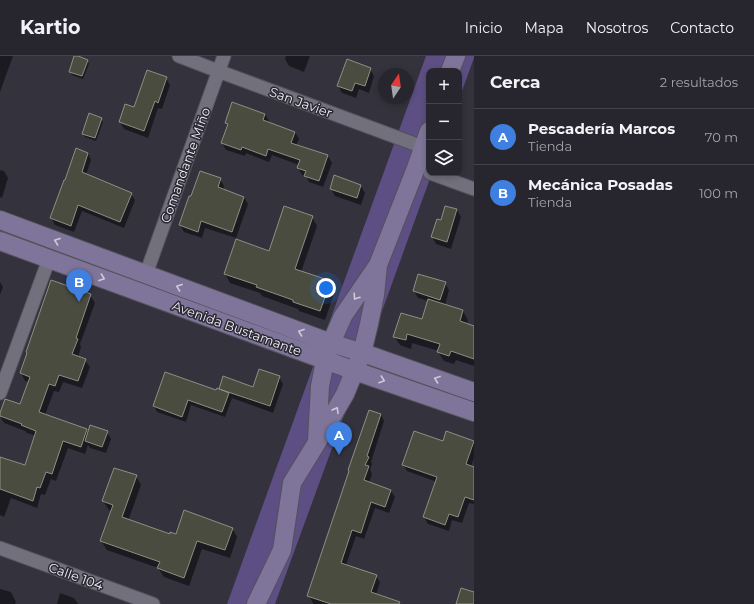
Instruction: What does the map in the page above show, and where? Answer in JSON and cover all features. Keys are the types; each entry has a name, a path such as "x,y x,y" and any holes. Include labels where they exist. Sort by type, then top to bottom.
{"main road":[{"path":"451,68 456,56"},
{"path":"316,444 320,386 325,360 331,343 343,316 378,265 425,171 426,139"},
{"name":"Avenida Bustamante","path":"0,220 331,343 474,392"},
{"name":"Avenida Bustamante","path":"0,241 354,371 474,412"},
{"path":"256,604 282,550 292,484 345,394 362,353 370,324 378,265"}],"street":[{"name":"San Javier","path":"179,56 218,71 426,139"},
{"name":"Comandante Miño","path":"146,274 224,56"},
{"path":"425,171 474,189"},
{"path":"0,393 49,259"},
{"name":"Calle 104","path":"0,548 153,604"}],"shaded area":[{"path":"426,56 474,56 462,91 462,68 426,68 426,176 431,176 364,361 474,401 474,410 361,369 275,604 227,604 318,353 0,236 0,227 321,345 409,104 414,104 414,89"}],"building":[{"path":"74,56 88,60 82,76 69,72"},
{"path":"347,59 371,68 365,86 355,83 352,91 337,86"},
{"path":"147,70 167,77 158,103 155,101 144,131 119,122 125,104 134,107"},
{"path":"232,102 265,114 263,120 295,132 291,143 328,155 319,181 304,176 306,171 297,168 300,160 268,149 266,156 242,147 241,150 221,143 228,124 225,123"},
{"path":"89,113 102,118 95,138 82,134"},
{"path":"76,148 88,153 82,172 132,193 120,222 78,205 71,226 50,218"},
{"path":"200,171 221,178 218,187 244,197 232,232 201,221 198,232 179,225"},
{"path":"334,175 361,185 357,198 330,189"},
{"path":"284,206 313,216 295,269 331,281 320,311 256,287 257,285 224,274 236,239 269,251"},
{"path":"445,206 457,209 447,242 431,237 437,219 441,220"},
{"path":"418,274 446,282 440,300 413,291"},
{"path":"51,280 91,294 72,354 86,359 78,381 59,375 55,386 49,384 39,412 87,429 81,447 63,441 52,474 46,472 40,488 37,487 33,501 0,489 0,457 25,465 36,431 0,416 0,413 5,399 20,404 30,377 20,373"},
{"path":"428,299 463,310 460,321 474,326 474,359 451,351 449,356 437,352 440,344 407,334 406,340 393,337 401,313 422,319"},
{"path":"259,369 280,376 270,406 219,389 223,376 253,387"},
{"path":"165,372 216,390 217,388 229,393 222,412 188,400 182,417 153,406"},
{"path":"369,410 381,414 367,456 369,457 365,465 369,466 364,480 391,490 385,507 371,502 361,533 352,530 341,563 377,575 371,592 400,602 399,604 331,604 307,596"},
{"path":"90,425 108,431 102,447 85,441"},
{"path":"414,431 443,441 446,431 474,441 466,464 474,467 474,500 465,497 458,517 449,514 445,525 423,517 437,477 402,465"},
{"path":"114,468 137,475 122,517 170,534 170,532 176,534 184,510 233,528 225,550 197,541 184,578 157,568 160,562 100,541 113,505 102,501"},
{"path":"461,588 474,592 474,604 456,604"}],"place":[{"name":"Mecánica Posadas","path":"79,302"},
{"name":"Pescadería Marcos","path":"339,455"}]}
